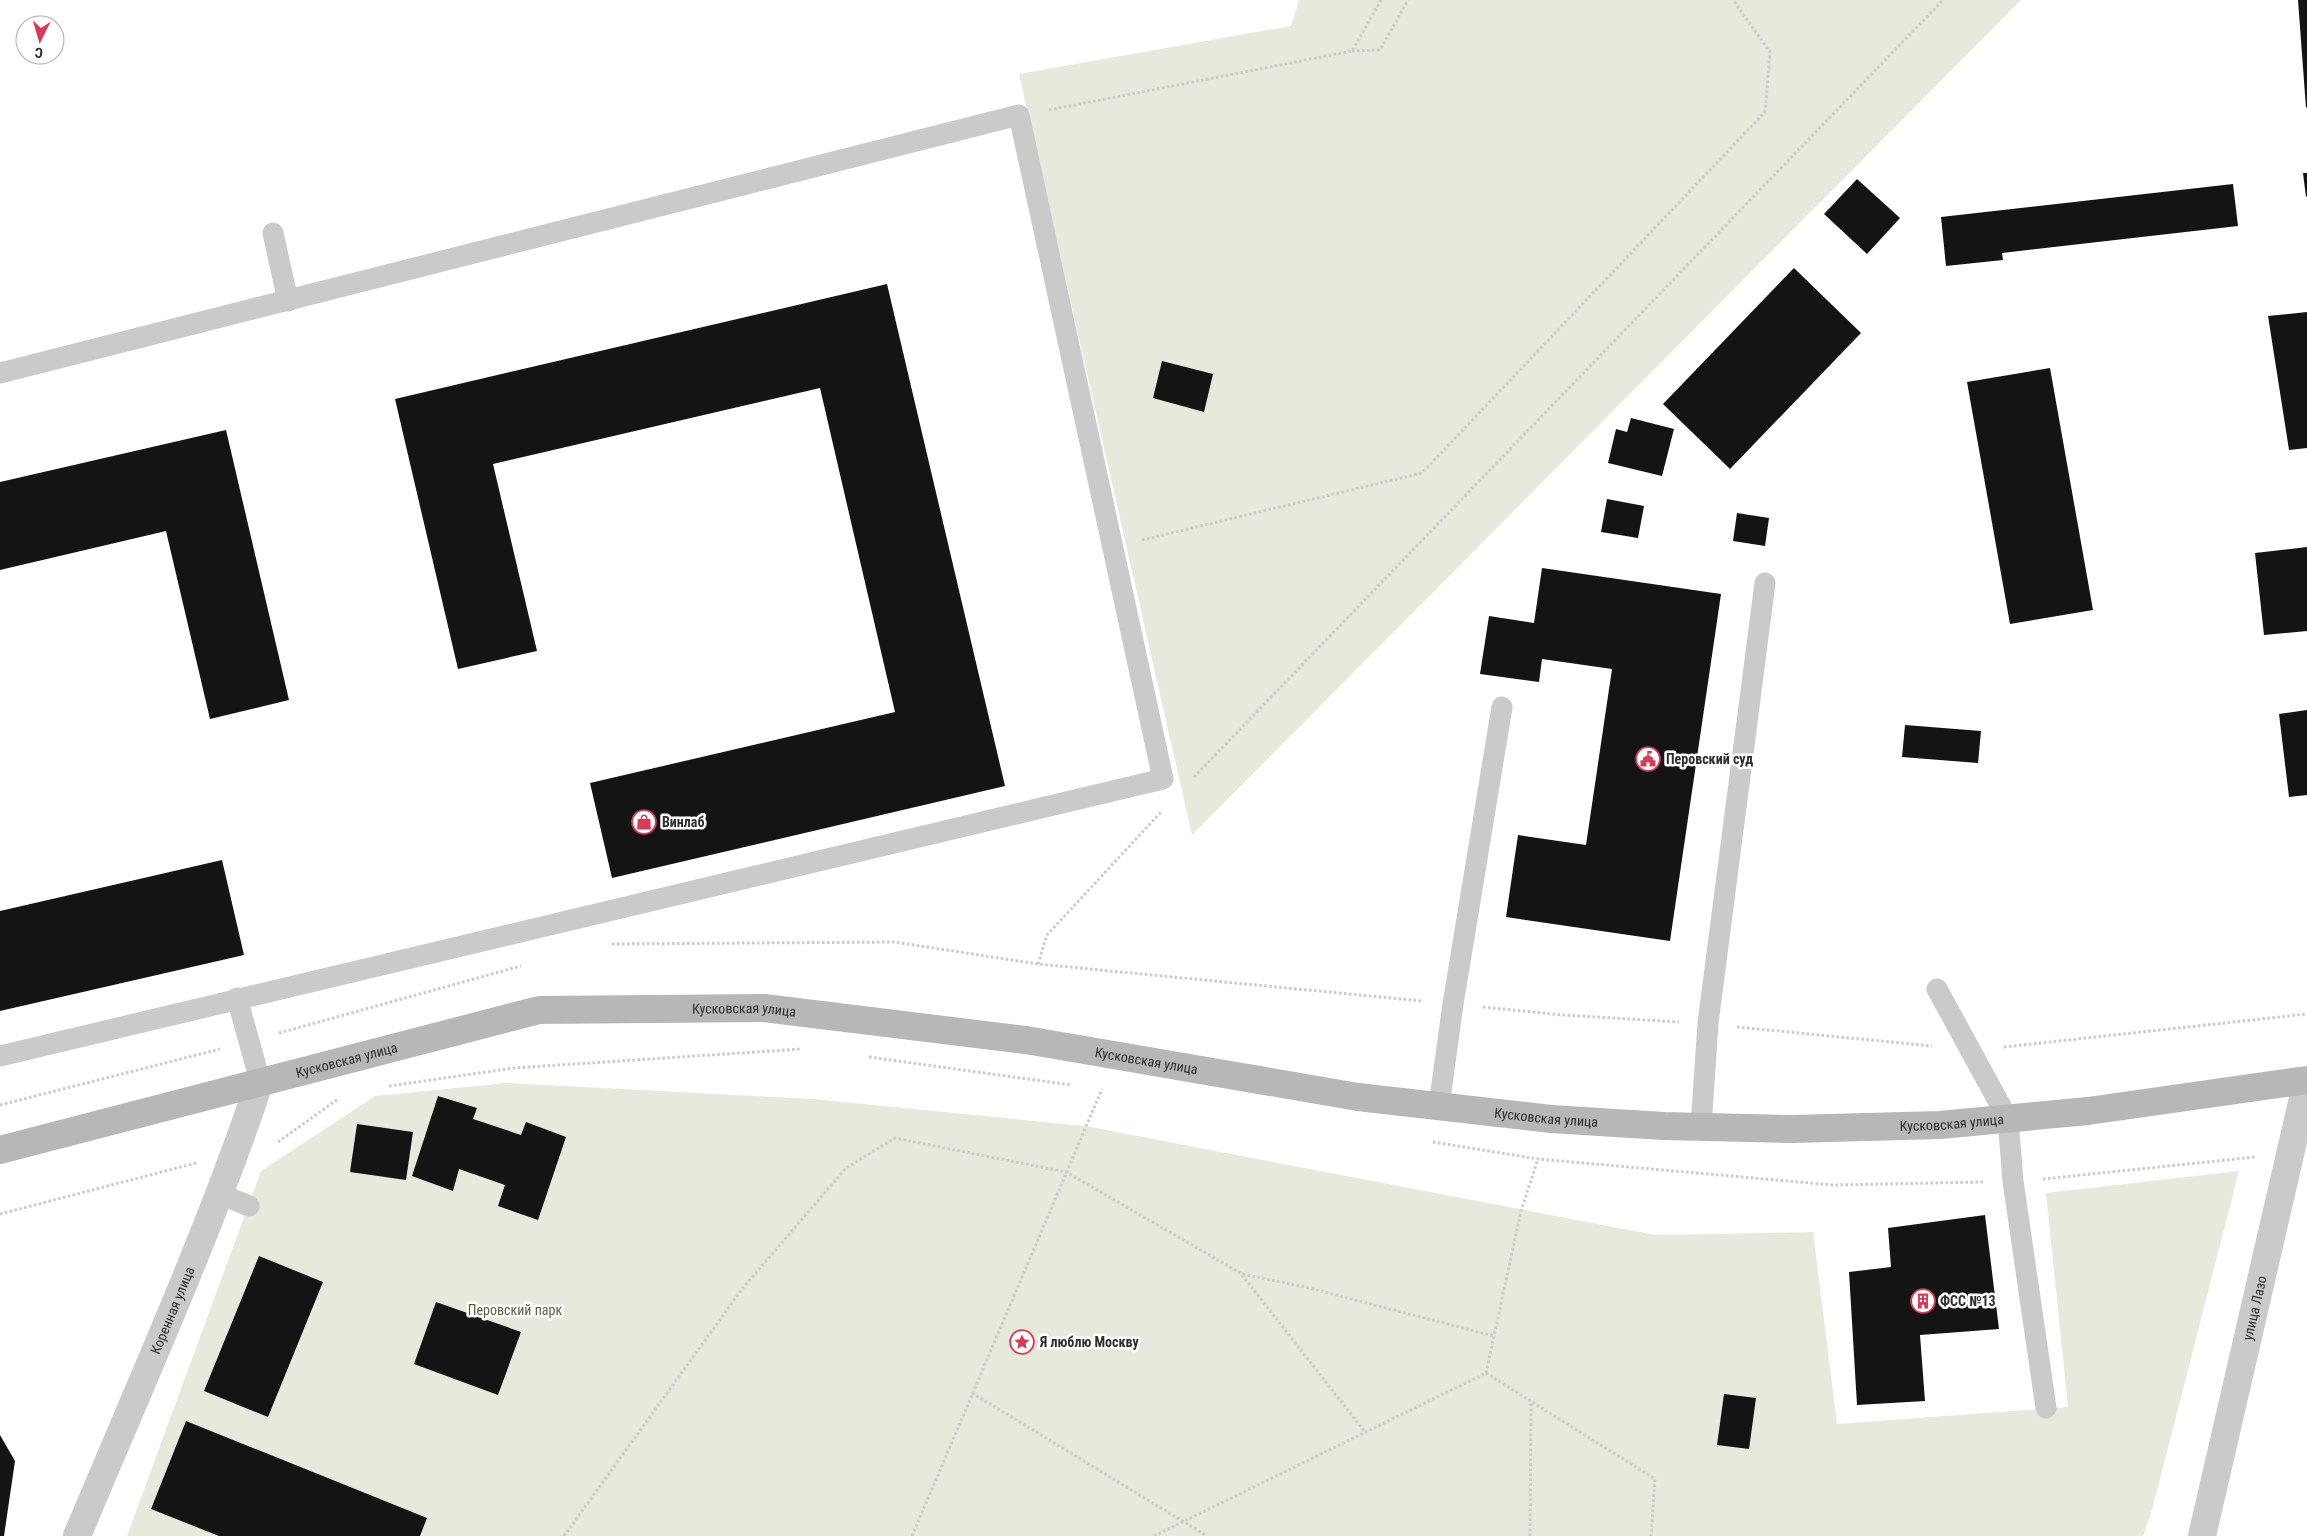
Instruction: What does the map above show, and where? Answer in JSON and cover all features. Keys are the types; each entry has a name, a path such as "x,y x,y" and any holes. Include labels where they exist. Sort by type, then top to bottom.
{"street":[{"name":"Кусковская улица","path":"0,1150 539,1010 764,1008 1026,1040 1358,1096 1550,1119 1702,1126 1792,1129 1940,1125 2088,1111 2307,1080"},
{"name":"улица Лазо","path":"2202,1536 2307,1080"},
{"name":"Коренная улица","path":"77,1536 220,1194 260,1081"}],"lane":[{"path":"0,373 1019,116 1163,778 0,1056"},
{"path":"273,234 288,300"},
{"path":"1702,1126 1708,1024 1765,583"},
{"path":"1439,1106 1453,1004 1502,707"},
{"path":"1937,988 2008,1119 2013,1181 2046,1408"},
{"path":"237,998 260,1081"},
{"path":"220,1194 249,1206"}],"path":[{"path":"1352,51 1381,0"},
{"path":"1019,116 1352,51 1380,50 1408,0"},
{"path":"1113,547 1422,473 1765,112 1770,52 1733,0"},
{"path":"1188,783 1943,0"},
{"path":"1168,804 1047,935 1038,964 1563,1015 1708,1024 1914,1045 1997,1048 2307,1014"},
{"path":"386,1086 514,1068 803,1049"},
{"path":"861,1056 1073,1085"},
{"path":"1092,1087 1108,1090"},
{"path":"912,1536 1102,1089"},
{"path":"278,1142 339,1098"},
{"path":"564,1536 742,1289 846,1168 895,1138 1066,1172 1242,1274 1305,1287 1494,1336"},
{"path":"1429,1142 1538,1159 1833,1185 2013,1181 2291,1153"},
{"path":"1486,1373 1521,1211 1538,1159"},
{"path":"0,1214 196,1162"},
{"path":"1242,1274 1365,1432"},
{"path":"1154,1536 1486,1373"},
{"path":"1486,1373 1655,1479 1651,1536"},
{"path":"972,1393 1207,1536"},
{"path":"1530,1536 1531,1400"}],"green space":[{"path":"1299,0 2021,0 1192,835 1019,74 1291,26"},
{"name":"Перовский парк","path":"507,1083 812,1099 1085,1126 1655,1235 1813,1232 1837,1424 2068,1407 2046,1193 2239,1171 2152,1510 2143,1536 127,1536 261,1171 375,1096"}],"building":[{"path":"2298,0 2307,0 2306,108"},
{"path":"2303,173 2307,173 2306,197"},
{"path":"1857,179 1900,218 1867,254 1824,214"},
{"path":"2233,184 2238,226 2002,253 2003,260 1946,266 1941,217"},
{"path":"1794,268 1861,333 1730,469 1663,404"},
{"path":"887,284 1005,786 612,878 590,783 895,712 820,388 493,464 537,651 458,669 395,399"},
{"path":"2307,312 2307,448 2289,450 2268,316"},
{"path":"1162,361 1213,374 1204,412 1153,398"},
{"path":"2050,368 2093,610 2010,624 1967,382"},
{"path":"1631,418 1674,429 1662,476 1608,463 1616,429 1627,432"},
{"path":"226,430 289,700 210,719 166,531 0,570 0,482"},
{"path":"1607,499 1644,506 1638,538 1601,532"},
{"path":"1737,513 1769,518 1765,546 1733,541"},
{"path":"2307,547 2307,631 2264,635 2255,553"},
{"name":"Перовский суд","path":"1542,568 1721,594 1670,941 1506,917 1518,835 1586,845 1612,669 1542,659 1539,682 1480,674 1489,616 1534,623"},
{"path":"2307,710 2307,795 2289,797 2279,714"},
{"path":"1905,725 1981,731 1978,763 1902,757"},
{"path":"222,860 244,955 0,1011 0,911"},
{"path":"438,1096 477,1108 473,1119 521,1135 526,1122 566,1137 538,1220 498,1206 505,1185 459,1169 453,1191 412,1176"},
{"path":"357,1124 413,1132 406,1180 350,1172"},
{"name":"ФСС №13","path":"1985,1215 1999,1329 1920,1335 1925,1401 1857,1405 1849,1272 1891,1267 1888,1228"},
{"path":"259,1256 323,1282 268,1417 204,1391"},
{"path":"436,1302 521,1332 498,1395 414,1364"},
{"path":"1724,1394 1756,1398 1749,1449 1717,1445"},
{"path":"186,1421 427,1518 420,1536 219,1536 151,1509"},
{"path":"0,1435 15,1461 4,1536 0,1536"}],"place":[{"name":"Перовский суд","path":"1648,759"},
{"name":"Винлаб","path":"644,822"},
{"name":"ФСС №13","path":"1923,1301"},
{"name":"Я люблю Москву","path":"1022,1342"}]}
